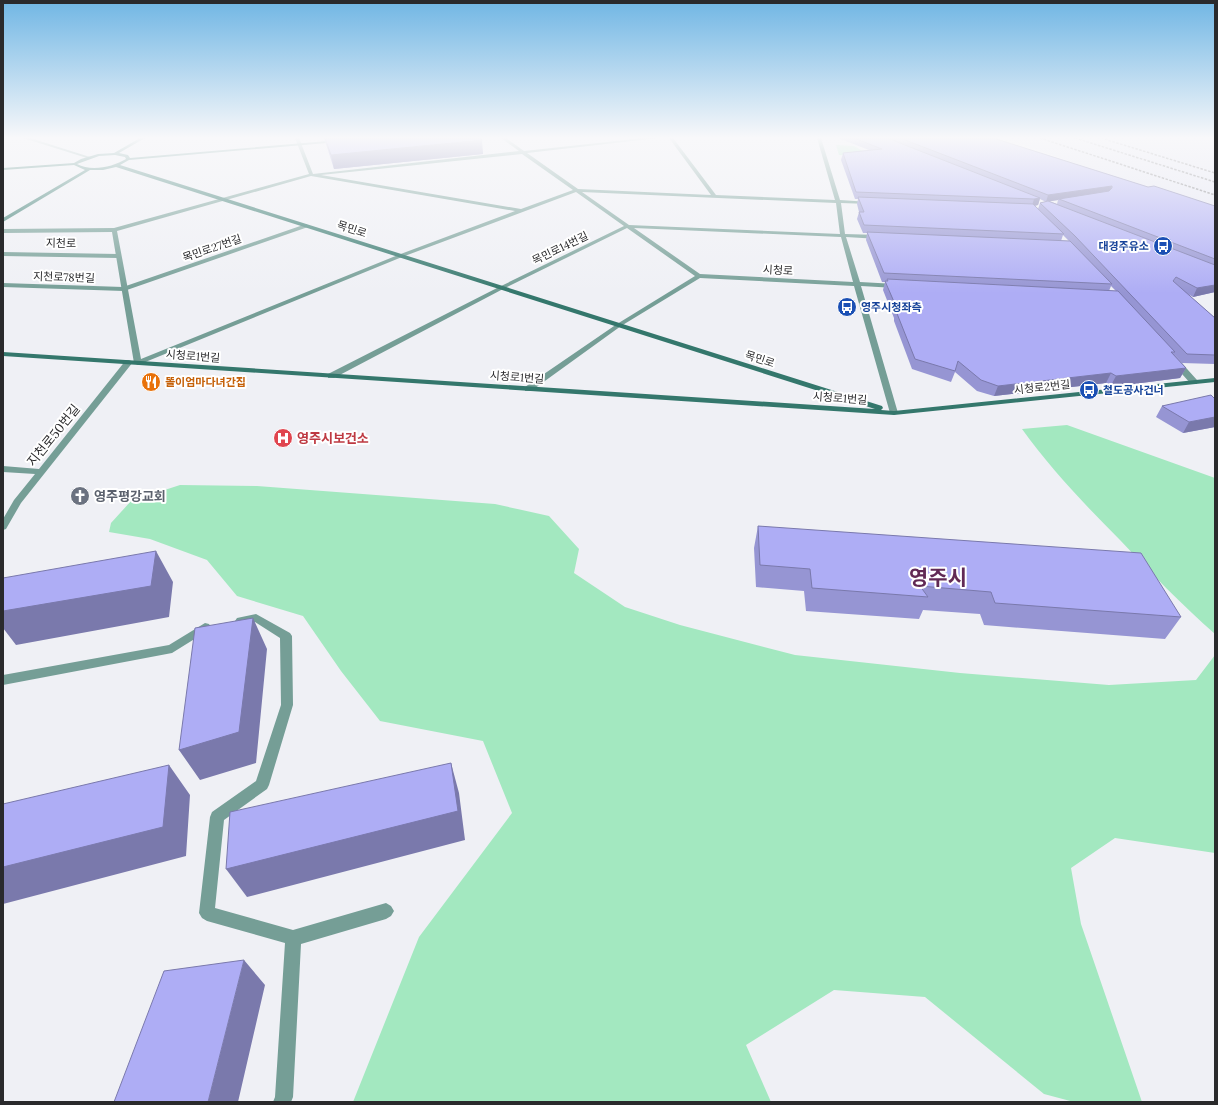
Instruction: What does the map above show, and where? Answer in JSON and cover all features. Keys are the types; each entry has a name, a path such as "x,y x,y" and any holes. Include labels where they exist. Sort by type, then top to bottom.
{"main road":[{"path":"3,220 55,190"},
{"name":"목민로","path":"190,190 894,413"},
{"name":"시청로1번길","path":"3,354 894,413"},
{"name":"시청로2번길","path":"894,413 1215,380"}],"street":[{"path":"3,231 114,230 256,190"},
{"path":"396,190 522,211"},
{"path":"528,389 619,326 699,276 577,190"},
{"path":"114,230 124,289 133,363 400,256 577,190 877,203"},
{"path":"709,190 714,196"},
{"path":"834,190 838,202 843,235 894,413"},
{"name":"목민로27번길","path":"124,289 306,226"},
{"path":"627,226 882,237"},
{"name":"목민로14번길","path":"501,288 627,226"},
{"name":"지천로","path":"3,254 118,256"},
{"name":"시청로","path":"699,276 904,287"},
{"name":"지천로78번길","path":"3,285 124,289"},
{"path":"331,376 501,288"},
{"path":"1174,359 1194,382"},
{"name":"지천로50번길","path":"3,527 17,502 40,472 133,363"},
{"path":"3,469 40,472"},
{"path":"4,681 172,649 204,627 256,618 286,636 287,705 262,785 217,817 207,913 293,938 386,911"},
{"path":"282,1102 284,1097 293,938"}],"shaded area":[{"path":"1147,190 1215,190 1215,212"}],"green space":[{"path":"1067,425 1215,478 1215,634 1166,588 1081,500 1022,429"},
{"path":"180,485 257,486 495,504 549,516 579,549 574,573 625,607 680,625 795,655 960,673 1109,685 1196,680 1215,655 1215,853 1115,838 1071,868 1081,924 1142,1102 1074,1102 1044,1094 925,997 834,990 746,1045 771,1102 353,1102 419,937 512,813 483,741 380,721 341,671 303,616 237,596 207,560 150,539 109,532 111,523 131,501"}],"building":[{"path":"855,190 1018,190 1040,198 1034,199 856,192"},
{"path":"1034,190 1087,190 1048,195"},
{"path":"1110,190 1165,190 1215,206 1215,259 1059,199"},
{"path":"858,197 1033,204 1064,234 864,225 859,212 864,212"},
{"path":"1048,201 1215,265 1215,285 1197,288 1176,277 1173,281 1215,318 1215,355 1187,354 1075,236 1040,203"},
{"path":"867,232 1070,241 1112,284 884,273"},
{"path":"887,279 1118,291 1175,352 1171,352 1186,368 1116,376 1111,373 998,386 981,380 958,361 955,371 915,359 896,311 898,311 885,281 888,281"},
{"path":"1211,395 1215,399 1215,417 1189,422 1162,406"},
{"path":"758,526 1141,553 1181,617 995,603 991,592 920,586 928,597 812,588 810,569 760,565"},
{"path":"156,551 151,586 3,611 3,578"},
{"path":"253,618 239,732 179,750 195,628"},
{"path":"451,763 458,811 226,869 230,812"},
{"path":"169,765 163,827 3,867 3,804"},
{"path":"244,960 208,1102 114,1102 164,971"}],"railway":[{"path":"1198,190 1215,195"}],"place":[{"name":"대경주유소","path":"1163,246"},
{"name":"영주시청좌측","path":"847,307"},
{"name":"똘이엄마다녀간집","path":"151,382"},
{"name":"철도공사건너","path":"1089,390"},
{"name":"영주시보건소","path":"283,438"},
{"name":"영주평강교회","path":"80,496"}],"district":[{"name":"영주시","path":"938,578"}]}
